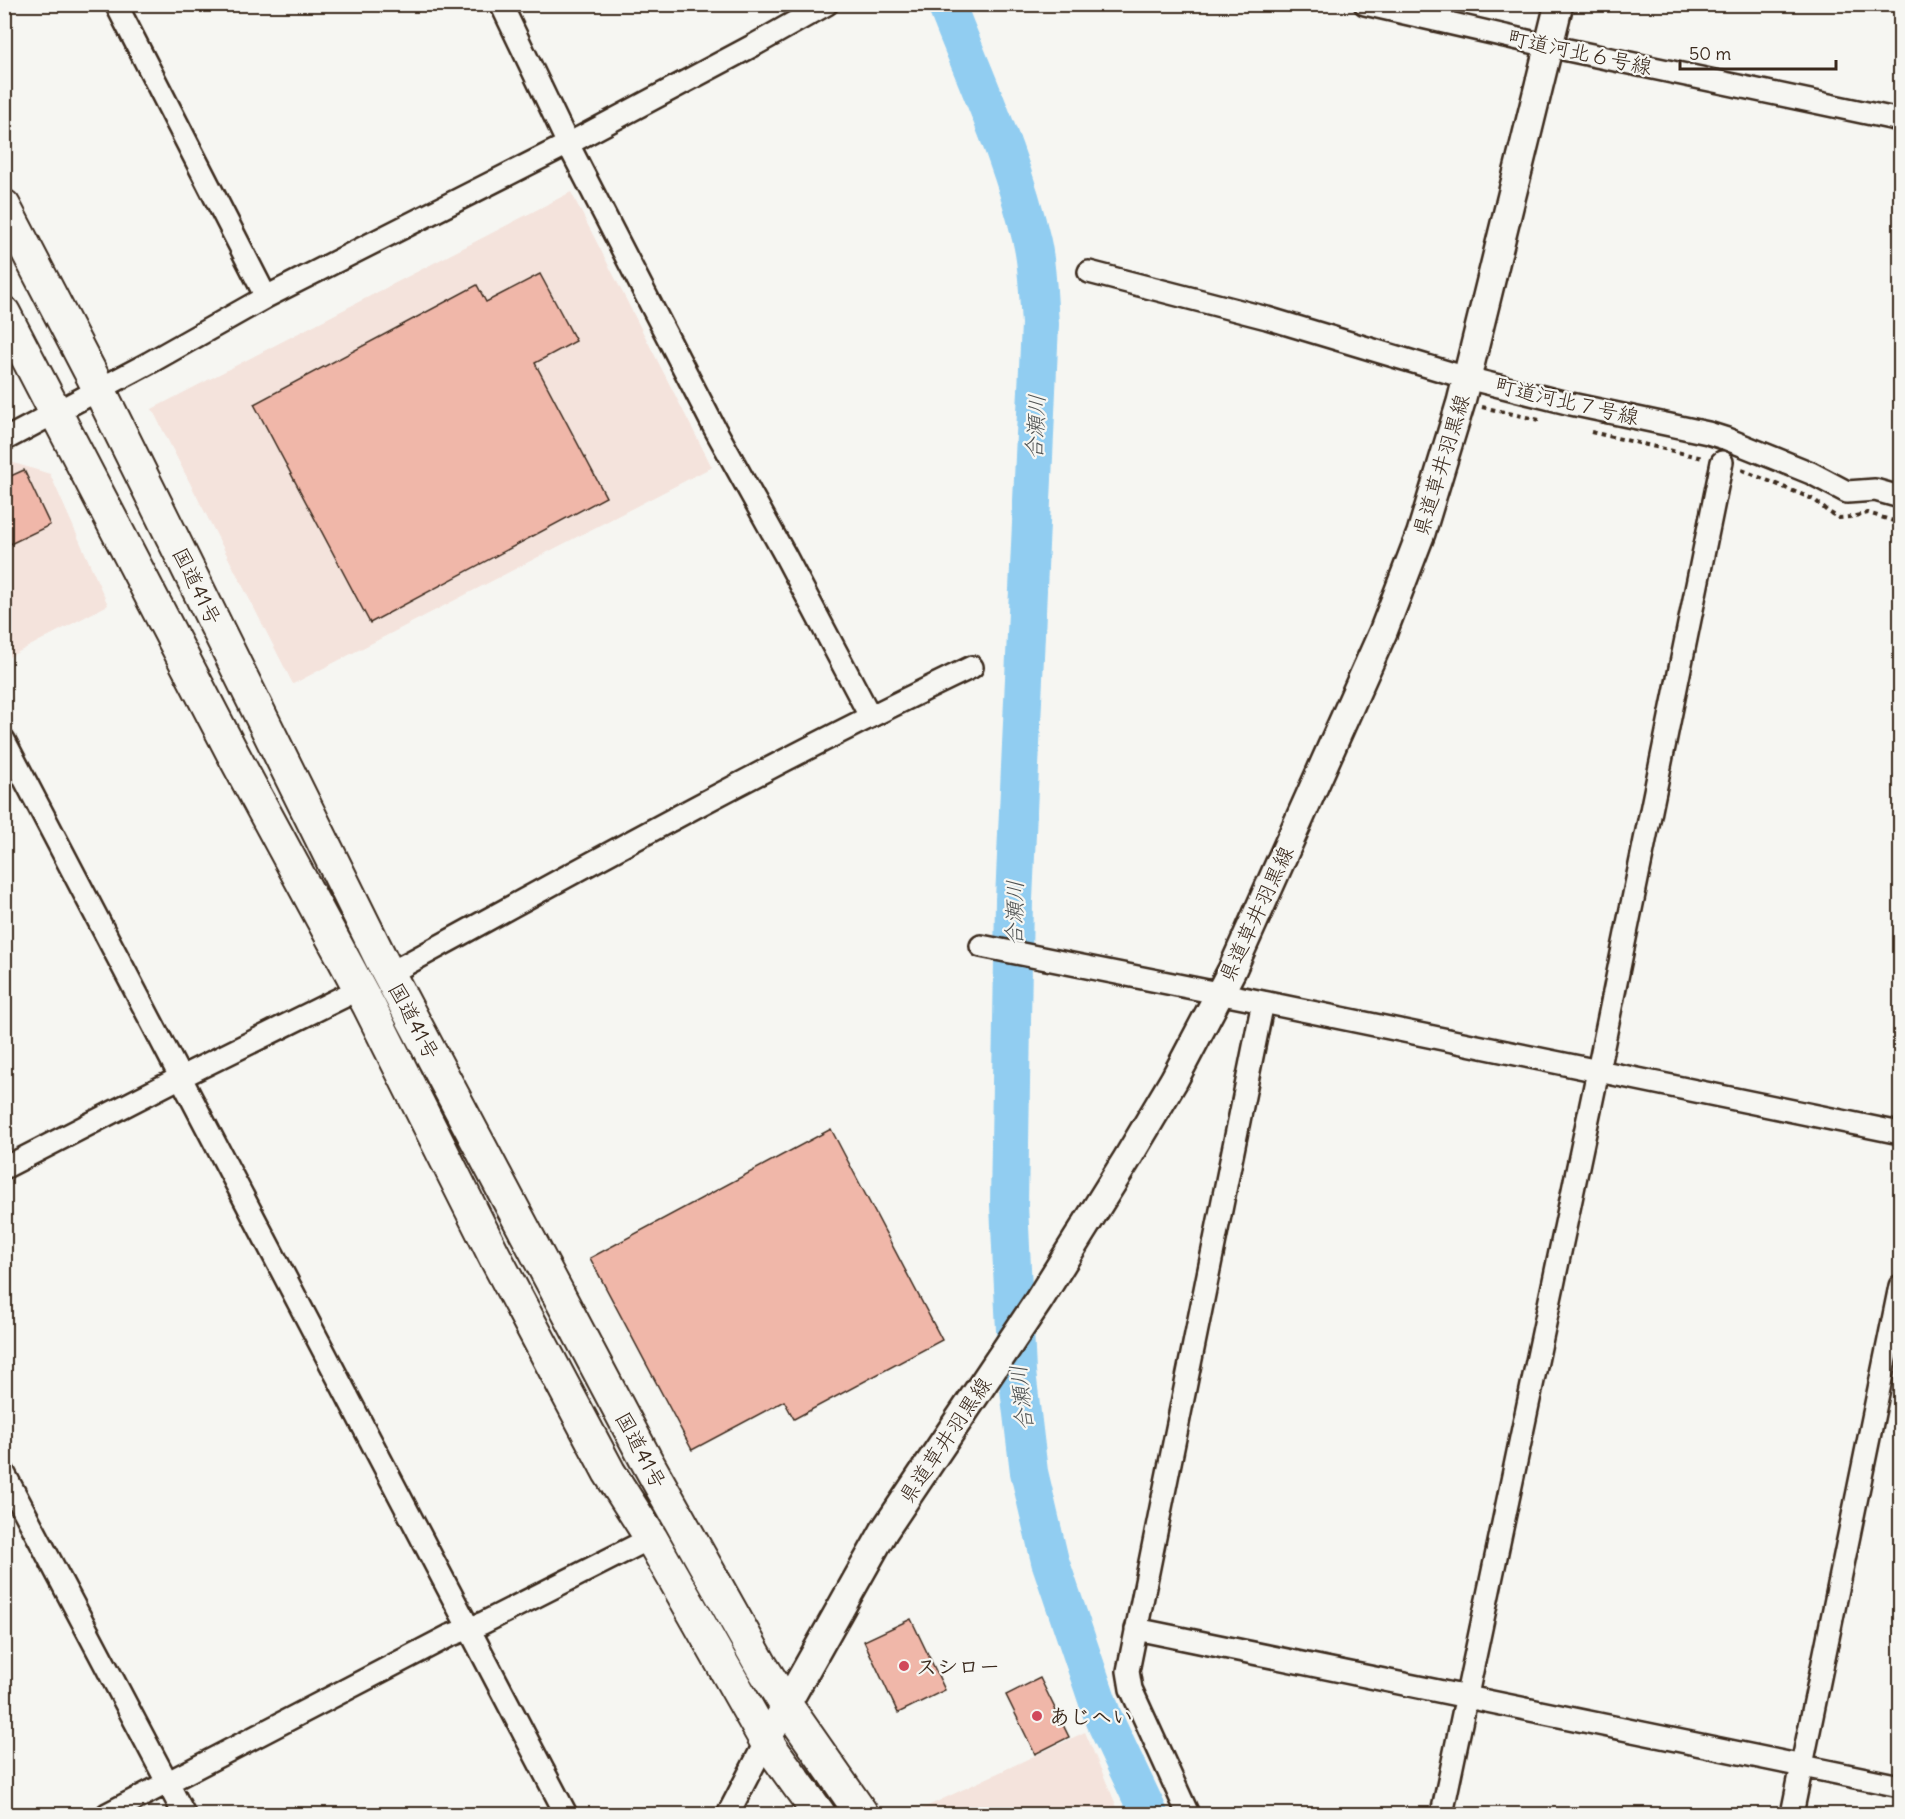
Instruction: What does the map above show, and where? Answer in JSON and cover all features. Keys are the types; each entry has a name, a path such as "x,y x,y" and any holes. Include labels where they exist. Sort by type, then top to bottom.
{"highway":[{"name":"国道41号","path":"4,206 99,389 383,963 645,1458 786,1705 862,1815"},
{"name":"国道41号","path":"4,313 232,752 369,1006 494,1255 609,1472 651,1538 766,1741 819,1815"}],"main road":[{"name":"県道草井羽黒線","path":"766,1741 884,1531 1039,1300 1174,1080 1232,970 1383,632 1421,533 1467,378 1559,4"}],"street":[{"path":"116,4 266,297"},
{"path":"501,4 568,144 715,429 870,716"},
{"path":"4,440 56,414 266,297 568,144 827,4"},
{"name":"町道河北６号線","path":"1365,4 1549,46 1900,120"},
{"name":"町道河北７号線","path":"1089,272 1267,318 1467,378 1571,404 1708,433 1811,473 1847,492 1875,490 1900,498"},
{"path":"1442,1815 1598,1071 1722,462"},
{"path":"403,966 562,878 870,716 972,667"},
{"path":"4,740 566,1815"},
{"path":"981,946 1900,1133"},
{"path":"4,1168 343,997"},
{"path":"1188,1815 1131,1689 1128,1671 1263,1002"},
{"path":"1792,1815 1900,1286"},
{"path":"4,1473 184,1815"},
{"path":"107,1815 449,1636 651,1538"},
{"path":"1136,1629 1900,1786"},
{"path":"728,1815 766,1741"}],"shaded area":[{"path":"571,192 712,467 293,684 152,409"},
{"path":"4,460 50,474 108,605 5,659"},
{"path":"1085,1732 1120,1814 911,1814 1034,1756"}],"building":[{"path":"540,274 576,341 535,363 606,497 370,623 254,404 477,285 486,302"},
{"path":"24,470 50,525 4,547 4,479"},
{"path":"831,1129 942,1340 794,1419 784,1401 692,1450 590,1258"},
{"name":"スシロー","path":"911,1619 945,1690 898,1713 864,1641"},
{"name":"あじへい","path":"1040,1678 1069,1737 1035,1754 1006,1695"}],"waterway":[{"name":"合瀬川","path":"946,4 1015,181 1032,242 1038,283 1040,324 1014,900 1009,1205 1017,1372 1029,1472 1050,1561 1103,1717 1149,1814"}],"place":[{"name":"スシロー","path":"904,1666"},
{"name":"あじへい","path":"1037,1716"}]}
